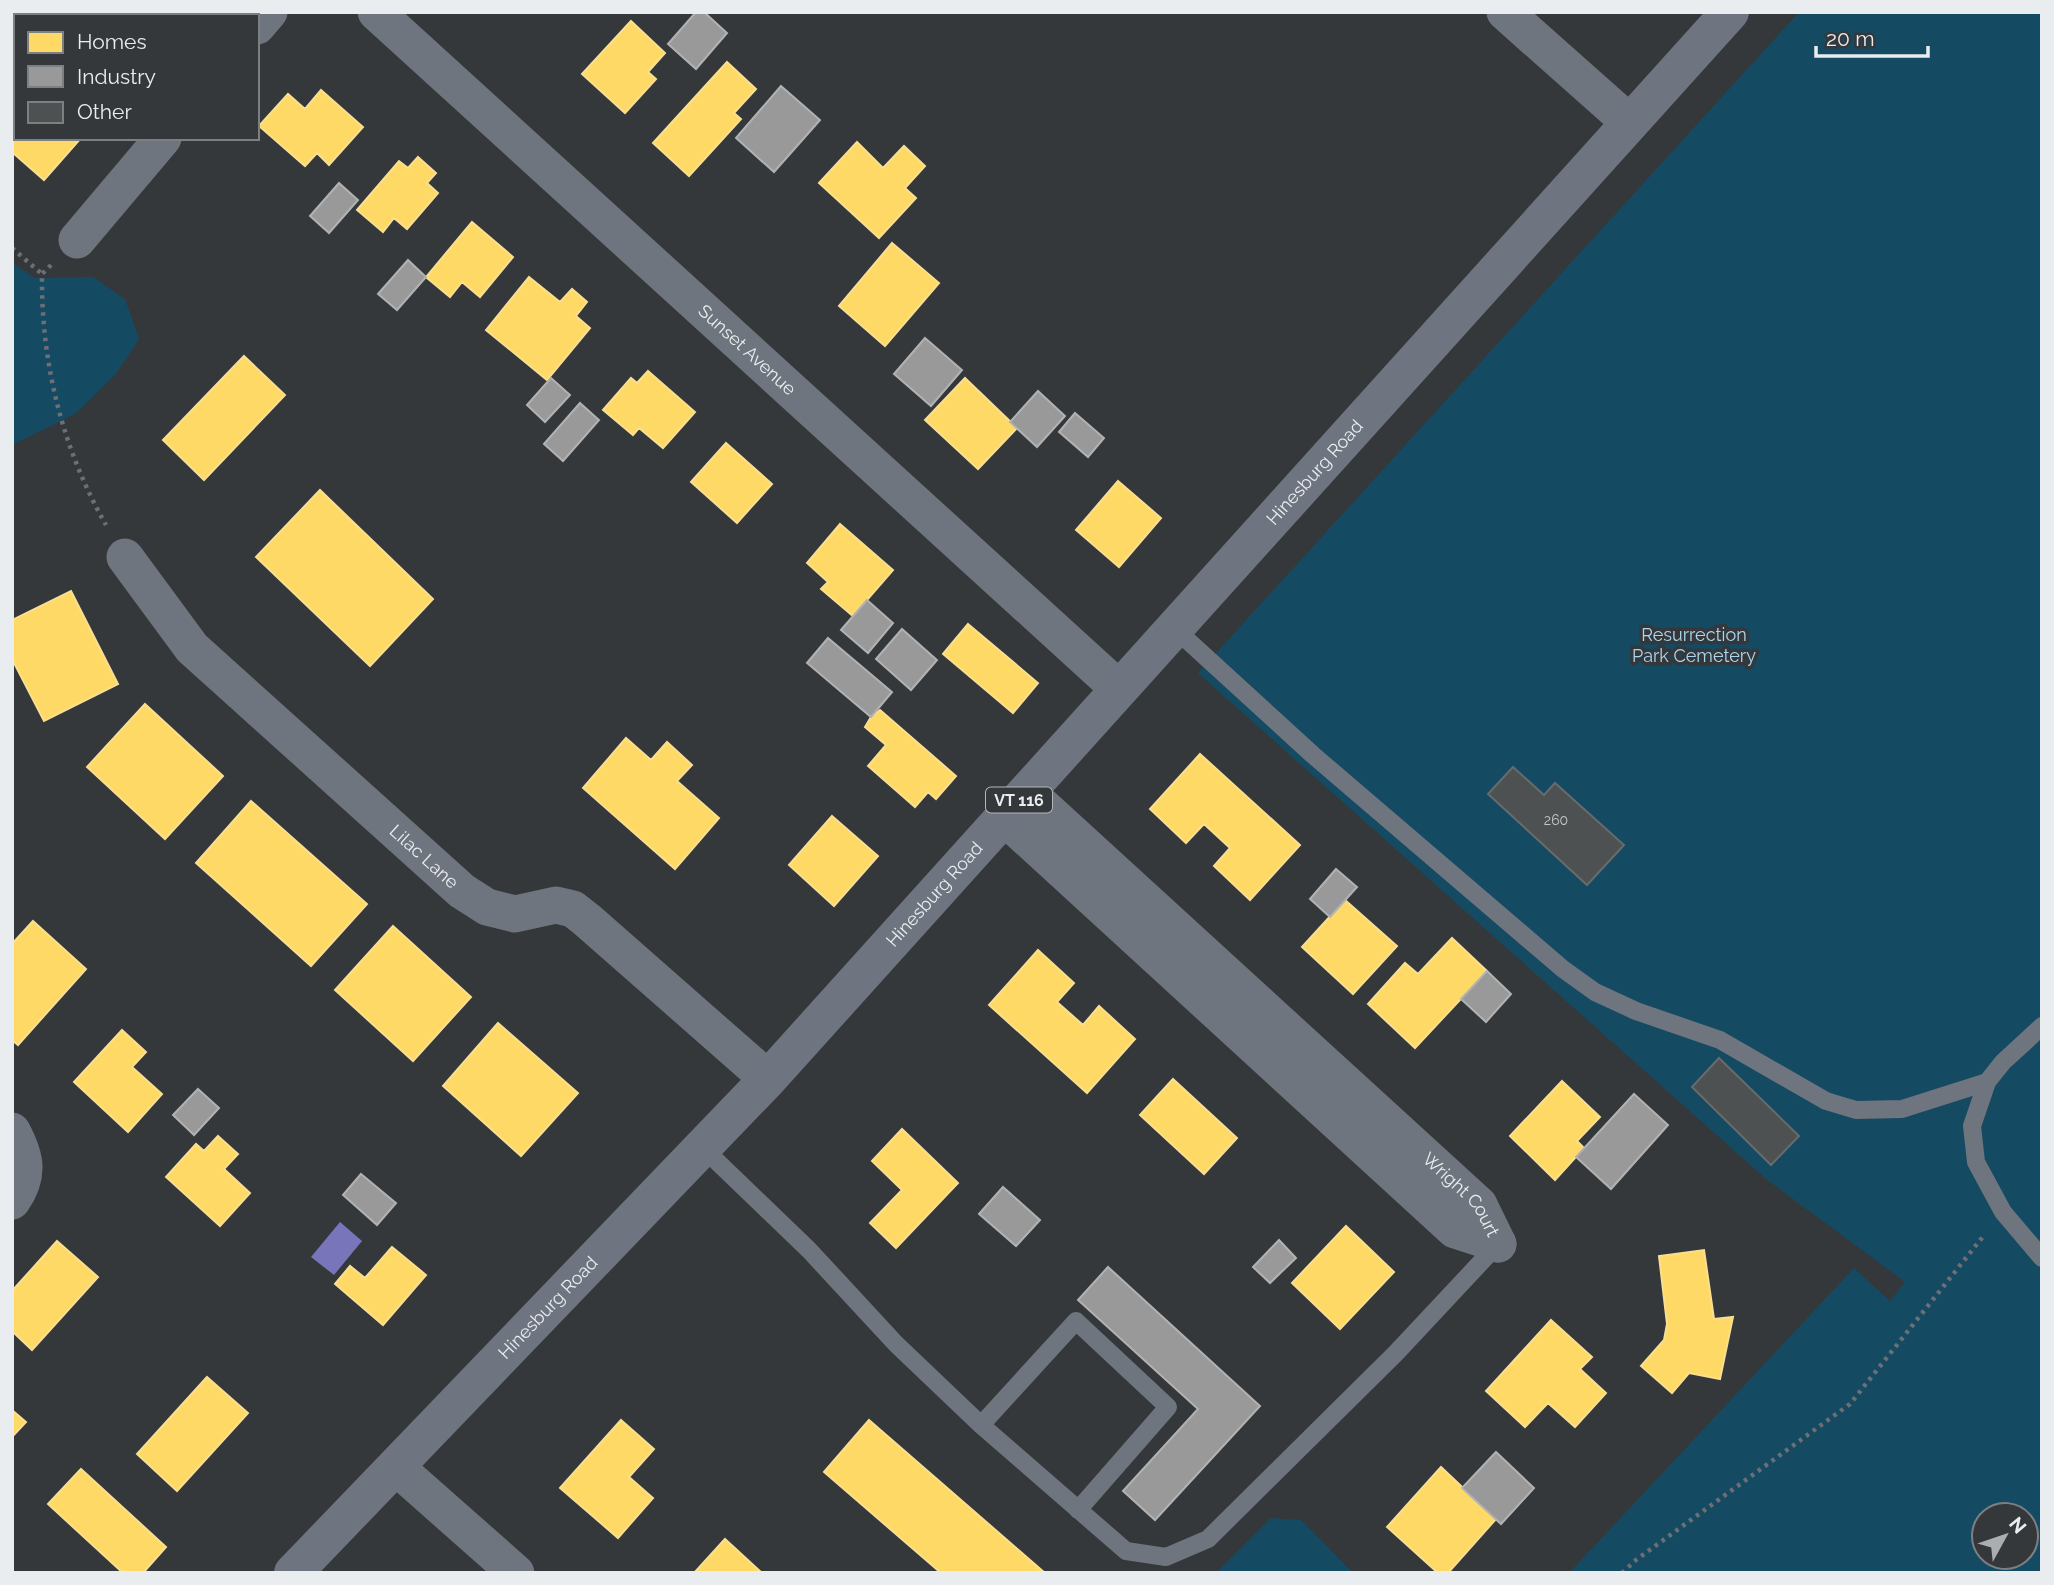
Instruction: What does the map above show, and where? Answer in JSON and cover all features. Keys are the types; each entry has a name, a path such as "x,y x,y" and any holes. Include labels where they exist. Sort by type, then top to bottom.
{"main road":[{"name":"Hinesburg Road","path":"293,1573 768,1079 1730,12"}],"street":[{"name":"Sunset Avenue","path":"376,12 1118,688"},
{"path":"1505,12 1630,123"},
{"path":"77,240 161,140"},
{"name":"Lilac Lane","path":"125,557 192,648 462,891 487,907 515,914 556,905 573,909 768,1079"},
{"name":"Wright Court","path":"1015,804 1479,1205 1498,1244"},
{"path":"12,1131 22,1151 25,1170 20,1189 12,1201"},
{"path":"397,1466 516,1573"}],"lane":[{"path":"1174,628 1313,755 1563,969 1595,992 1636,1011 1720,1040 1826,1101 1856,1111 1902,1109 1987,1082"},
{"path":"2042,1026 2003,1062 1987,1082 1972,1126 1976,1162 2003,1212 2042,1258"},
{"path":"702,1147 809,1251 896,1344 981,1425 1126,1551 1166,1557 1208,1539 1396,1353 1498,1244"},
{"path":"981,1425 1076,1321 1168,1407 1078,1510"}],"path":[{"path":"77,240 42,274 42,304 50,379 71,452 100,514 125,557"},
{"path":"12,248 42,274"},
{"path":"1622,1573 1636,1560 1850,1404 2003,1212"}],"green space":[{"name":"Resurrection Park Cemetery","path":"1799,12 2042,12 2042,1573 1569,1573 1854,1268 1890,1301 1905,1282 1766,1179 1198,673"},
{"path":"12,263 35,278 93,277 125,299 139,339 115,375 75,414 12,445"},
{"path":"1271,1518 1301,1520 1353,1573 1216,1573"}],"shaded area":[{"path":"340,1222 362,1241 334,1275 311,1257"}],"building: Homes":[{"path":"62,12 109,12 108,14 61,14"},
{"path":"631,21 665,53 648,72 656,79 625,113 582,74"},
{"path":"727,62 756,89 734,113 741,119 689,176 653,143"},
{"path":"321,90 363,127 329,165 317,153 305,166 259,126 288,94 305,109"},
{"path":"12,139 79,140 44,180 12,152"},
{"path":"857,142 883,168 904,146 925,166 905,188 916,198 879,238 819,183"},
{"path":"418,157 436,173 427,183 438,193 407,229 394,218 383,232 357,210 399,161 408,168"},
{"path":"472,222 513,257 480,297 462,282 450,297 426,277"},
{"path":"892,243 939,283 885,346 839,306"},
{"path":"529,277 560,302 572,289 587,302 576,316 590,328 547,380 486,330"},
{"path":"244,356 285,395 204,480 163,440"},
{"path":"648,371 695,412 663,448 639,428 633,435 603,410 631,378 637,383"},
{"path":"965,378 1017,428 978,469 925,420"},
{"path":"726,443 772,484 737,523 691,482"},
{"path":"1118,481 1161,518 1119,567 1076,530"},
{"path":"320,490 433,599 370,666 256,557"},
{"path":"840,524 893,570 853,616 821,589 828,582 807,563"},
{"path":"71,591 118,684 44,721 12,659 12,620"},
{"path":"968,624 1038,683 1013,713 943,654"},
{"path":"145,704 223,776 165,839 87,767"},
{"path":"880,710 956,776 936,799 928,792 915,807 868,766 886,745 865,727 871,717"},
{"path":"626,738 651,760 667,742 692,765 677,781 719,818 675,869 583,788"},
{"path":"1200,754 1300,845 1250,900 1214,866 1230,848 1204,824 1186,843 1150,809"},
{"path":"251,801 367,904 311,966 196,863"},
{"path":"832,816 878,856 834,906 789,865"},
{"path":"1345,900 1397,946 1353,994 1302,947"},
{"path":"33,921 86,969 18,1045 12,1040 12,944"},
{"path":"393,926 471,997 413,1061 335,990"},
{"path":"1452,938 1487,971 1415,1048 1368,1004 1405,963 1418,974"},
{"path":"1038,950 1074,983 1057,1002 1083,1025 1099,1006 1135,1039 1087,1093 989,1005"},
{"path":"498,1023 578,1093 521,1156 443,1086"},
{"path":"122,1030 146,1052 132,1067 162,1094 128,1132 74,1082"},
{"path":"1173,1079 1237,1138 1204,1174 1140,1115"},
{"path":"1562,1081 1600,1117 1577,1141 1584,1148 1555,1180 1510,1136"},
{"path":"902,1129 958,1183 896,1248 870,1223 902,1190 872,1161"},
{"path":"218,1136 238,1154 224,1169 250,1193 220,1226 166,1177 196,1144 204,1151"},
{"path":"1346,1226 1394,1272 1340,1329 1292,1283"},
{"path":"57,1241 98,1277 32,1350 12,1331 12,1291"},
{"path":"392,1247 426,1275 383,1325 335,1284 350,1266 365,1278"},
{"path":"1704,1250 1714,1319 1733,1317 1720,1379 1689,1373 1672,1393 1641,1366 1664,1340 1667,1324 1659,1256"},
{"path":"1551,1320 1592,1357 1580,1369 1606,1393 1575,1427 1548,1403 1525,1427 1486,1391"},
{"path":"207,1377 248,1413 177,1491 137,1454"},
{"path":"12,1410 26,1422 12,1437"},
{"path":"621,1420 654,1449 629,1477 653,1498 618,1538 560,1488"},
{"path":"869,1420 1045,1573 941,1573 824,1472"},
{"path":"1441,1467 1496,1519 1448,1573 1438,1573 1387,1527"},
{"path":"81,1469 166,1547 143,1573 123,1573 48,1504"},
{"path":"725,1539 762,1573 694,1573"}],"building: Industry":[{"path":"696,12 704,12 727,33 696,69 668,44"},
{"path":"781,86 820,120 774,172 736,138"},
{"path":"339,183 358,200 329,233 310,216"},
{"path":"408,260 426,277 397,310 378,294"},
{"path":"925,338 962,370 931,406 894,374"},
{"path":"551,378 570,395 545,422 527,405"},
{"path":"1038,391 1065,416 1037,447 1010,422"},
{"path":"580,403 599,420 563,461 544,444"},
{"path":"1075,413 1104,438 1088,457 1059,432"},
{"path":"867,600 893,623 868,653 841,630"},
{"path":"902,629 937,660 911,690 876,659"},
{"path":"828,638 892,692 871,717 807,663"},
{"path":"1336,869 1357,887 1330,917 1310,899"},
{"path":"1487,971 1511,994 1486,1022 1461,999"},
{"path":"198,1089 219,1108 194,1135 173,1115"},
{"path":"1634,1094 1668,1125 1611,1189 1576,1157"},
{"path":"361,1174 396,1203 377,1225 343,1195"},
{"path":"1003,1187 1040,1220 1016,1246 979,1214"},
{"path":"1279,1240 1296,1258 1270,1283 1253,1267"},
{"path":"1108,1267 1260,1406 1155,1520 1123,1491 1198,1409 1078,1300"},
{"path":"1496,1452 1534,1488 1501,1524 1462,1488"}],"building: Other":[{"path":"1513,767 1544,795 1555,783 1624,845 1587,885 1488,794"},
{"path":"1719,1058 1799,1136 1771,1165 1692,1087"}]}
